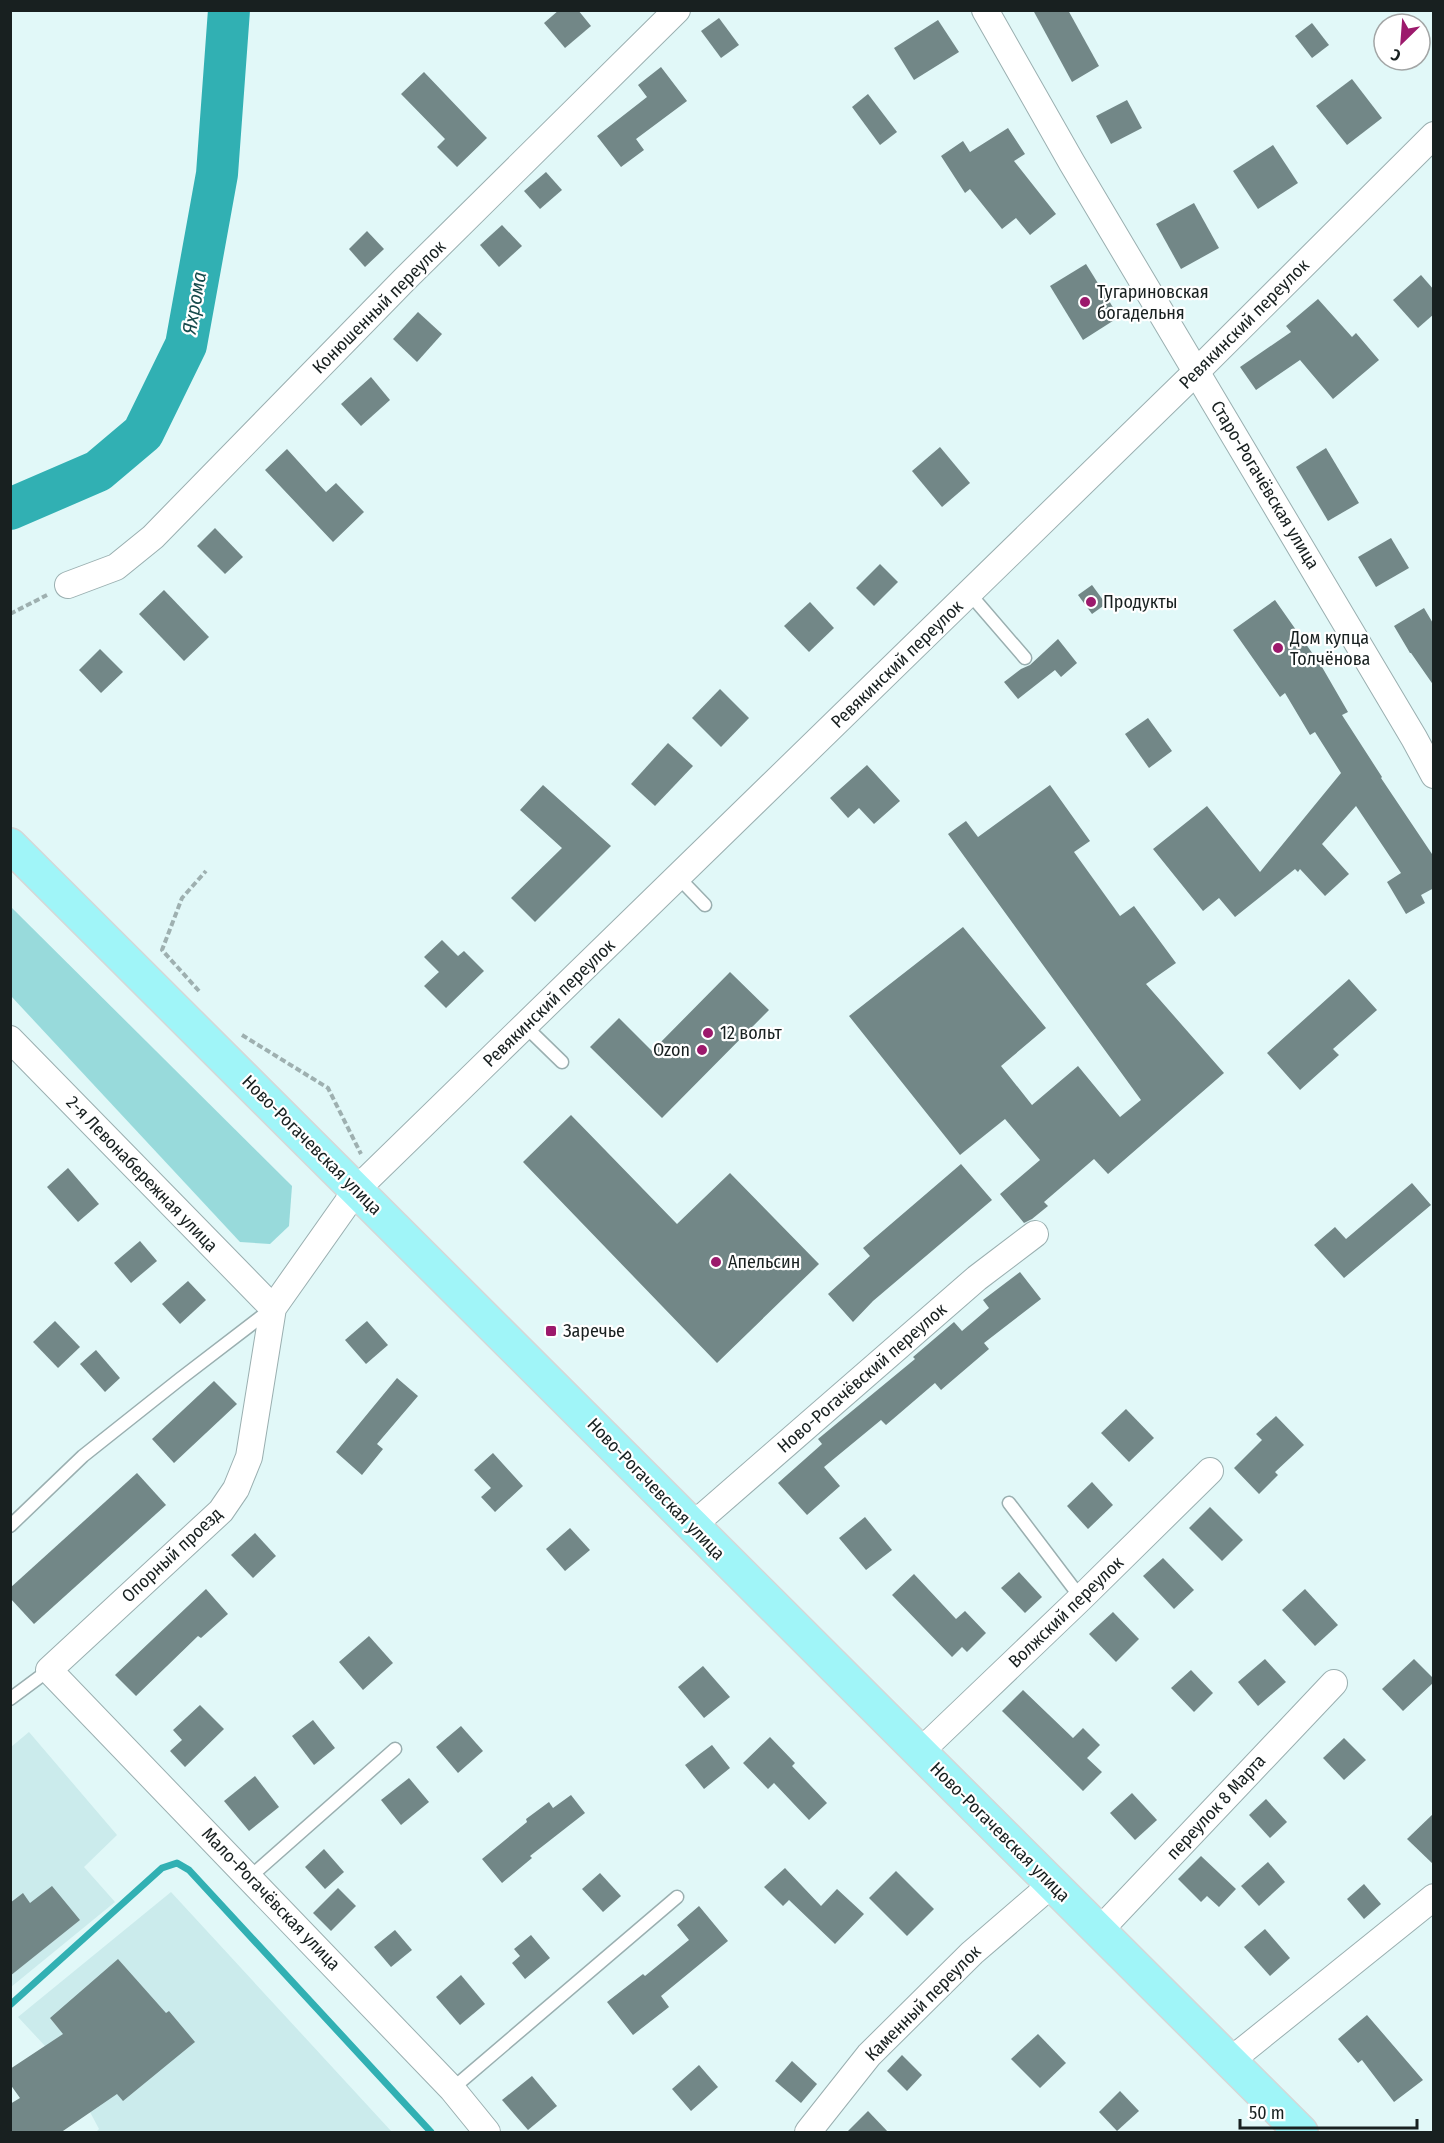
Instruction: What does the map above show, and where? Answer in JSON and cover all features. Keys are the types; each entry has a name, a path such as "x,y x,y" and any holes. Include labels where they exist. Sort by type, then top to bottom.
{"main road":[{"name":"Ново-Рогачевская улица","path":"10,845 364,1183 692,1526 1301,2133"}],"street":[{"name":"Конюшенный переулок","path":"68,585 116,567 153,537 404,280 677,10"},
{"name":"Старо-Рогачёвская улица","path":"985,10 1072,163 1434,775"},
{"name":"Ревякинский переулок","path":"273,1308 364,1183 1197,371 1434,135"},
{"name":"2-я Левонабережная улица","path":"10,1039 273,1308"},
{"name":"Ново-Рогачёвский переулок","path":"692,1526 977,1278 1035,1234"},
{"name":"Опорный проезд","path":"49,1670 221,1511 236,1489 249,1456 273,1308"},
{"name":"Волжский переулок","path":"920,1752 1210,1471"},
{"name":"Мало-Рогачёвская улица","path":"49,1670 250,1876 452,2089 488,2133"},
{"name":"переулок 8 Марта","path":"1099,1931 1334,1683"},
{"name":"Каменный переулок","path":"808,2133 869,2055 972,1953 1051,1885"},
{"path":"1230,2061 1434,1898"}],"lane":[{"path":"969,593 1025,658"},
{"path":"678,877 705,905"},
{"path":"525,1026 562,1062"},
{"path":"10,1526 83,1456 273,1308"},
{"path":"1010,1503 1081,1598"},
{"path":"10,1699 49,1670"},
{"path":"250,1876 395,1749"},
{"path":"452,2089 677,1897"}],"path":[{"path":"10,614 68,585"},
{"path":"206,871 182,898 162,950 207,999"},
{"path":"238,1032 328,1088 354,1137 364,1183"}],"shaded area":[{"path":"10,906 292,1186 289,1226 270,1244 240,1242 11,996"},
{"path":"29,1732 117,1835 84,1867 115,1902 11,1987 11,1747"},
{"path":"171,1892 392,2132 96,2132 99,2129 90,2112 45,2046 18,2017"}],"building":[{"path":"559,10 578,10 591,26 565,48 544,23"},
{"path":"1033,10 1068,10 1099,66 1072,82"},
{"path":"719,18 739,45 721,58 701,31"},
{"path":"938,20 959,52 914,80 894,48"},
{"path":"1312,23 1329,45 1312,58 1295,36"},
{"path":"661,67 687,101 636,139 644,150 621,167 597,136 647,97 638,85"},
{"path":"424,72 487,138 457,167 437,147 445,139 401,94"},
{"path":"1352,79 1382,118 1347,145 1316,106"},
{"path":"868,94 897,132 880,145 852,107"},
{"path":"1127,100 1142,128 1111,144 1096,116"},
{"path":"1008,128 1025,154 1014,161 1056,214 1030,235 1016,218 1002,229 970,189 965,193 941,156 963,141 970,152"},
{"path":"1273,145 1298,183 1258,209 1233,171"},
{"path":"546,172 562,190 540,209 524,191"},
{"path":"1194,203 1219,248 1181,269 1156,224"},
{"path":"502,225 522,246 499,267 480,245"},
{"path":"367,231 384,249 365,267 349,249"},
{"name":"Тугариновская богадельня","path":"1086,264 1119,317 1083,340 1050,286"},
{"path":"1421,275 1434,290 1434,314 1418,328 1393,300"},
{"path":"1318,299 1352,337 1356,333 1379,360 1333,399 1300,360 1256,390 1240,367 1291,332 1286,326"},
{"path":"418,312 442,334 417,362 393,339"},
{"path":"371,377 390,400 361,426 341,404"},
{"path":"940,447 970,483 942,507 912,471"},
{"path":"1326,448 1359,503 1328,521 1296,467"},
{"path":"287,449 326,492 336,483 364,512 333,542 265,470"},
{"path":"215,528 243,557 225,574 197,546"},
{"path":"1391,538 1409,568 1376,587 1358,557"},
{"path":"880,564 898,582 874,606 856,588"},
{"path":"1092,585 1106,604 1092,614 1078,595"},
{"path":"164,590 209,637 184,661 139,614"},
{"path":"1275,600 1322,667 1348,712 1342,715 1434,857 1434,888 1421,895 1425,903 1406,914 1387,882 1401,873 1356,806 1322,844 1349,874 1325,896 1300,869 1298,872 1295,869 1235,917 1219,898 1203,911 1153,849 1207,806 1260,872 1341,773 1315,732 1310,735 1285,693 1280,697 1233,630"},
{"path":"810,602 834,628 809,652 784,626"},
{"path":"1424,608 1434,625 1434,686 1394,626"},
{"path":"1058,639 1077,663 1061,677 1055,670 1018,699 1004,682 1030,665"},
{"path":"100,649 123,672 101,693 79,670"},
{"path":"720,689 749,718 721,747 692,718"},
{"path":"1148,718 1172,751 1149,768 1125,734"},
{"path":"668,743 693,766 655,806 631,784"},
{"path":"867,765 900,801 874,824 859,808 848,818 830,798"},
{"path":"543,785 611,846 535,922 511,898 562,848 520,810"},
{"path":"1050,785 1090,841 1074,852 1120,916 1134,906 1176,963 1146,984 1224,1073 1108,1174 1094,1159 1044,1202 1048,1206 1024,1223 1000,1194 1040,1160 1005,1119 960,1155 849,1016 963,927 1046,1028 1001,1066 1032,1105 1078,1066 1120,1117 1141,1100 948,834 966,821 978,837"},
{"path":"442,940 458,956 464,951 484,971 446,1008 424,986 439,972 424,957"},
{"name":"12 вольт","path":"730,972 769,1010 662,1118 590,1047 619,1018 652,1051"},
{"path":"1349,979 1377,1010 1333,1049 1339,1055 1300,1090 1267,1053"},
{"path":"571,1115 677,1224 730,1173 819,1264 717,1363 523,1162"},
{"path":"961,1164 992,1200 873,1301 853,1322 828,1294 870,1256 863,1248"},
{"path":"68,1168 99,1204 78,1222 47,1187"},
{"path":"1412,1183 1431,1205 1344,1278 1314,1245 1335,1227 1346,1239"},
{"path":"140,1241 157,1261 131,1283 114,1263"},
{"path":"1020,1272 1041,1299 984,1343 989,1349 941,1390 935,1383 886,1425 881,1420 824,1467 840,1486 807,1515 778,1483 822,1444 818,1439 915,1359 913,1357 954,1322 962,1331 989,1308 983,1300"},
{"path":"188,1281 206,1300 180,1324 162,1304"},
{"path":"55,1321 80,1347 58,1368 33,1342"},
{"path":"367,1321 388,1345 366,1364 345,1340"},
{"path":"96,1350 120,1378 105,1392 80,1364"},
{"path":"397,1378 418,1396 377,1444 383,1449 362,1475 336,1452"},
{"path":"214,1381 237,1404 174,1463 152,1439"},
{"path":"1126,1409 1154,1438 1129,1462 1101,1433"},
{"path":"1276,1416 1304,1445 1275,1472 1278,1475 1259,1494 1234,1468 1262,1440 1256,1434"},
{"path":"493,1453 523,1486 495,1512 481,1497 491,1488 474,1470"},
{"path":"137,1473 166,1505 34,1624 10,1598 10,1588"},
{"path":"1092,1482 1113,1505 1088,1529 1067,1506"},
{"path":"1210,1507 1243,1540 1222,1561 1189,1528"},
{"path":"865,1517 892,1550 866,1570 839,1538"},
{"path":"570,1528 590,1550 565,1571 546,1549"},
{"path":"255,1533 276,1556 253,1578 231,1555"},
{"path":"1163,1558 1194,1590 1174,1609 1143,1576"},
{"path":"1019,1572 1042,1597 1025,1613 1001,1588"},
{"path":"914,1574 956,1619 965,1611 986,1633 967,1652 962,1647 952,1657 892,1595"},
{"path":"206,1589 228,1614 201,1638 198,1636 136,1696 115,1675"},
{"path":"1305,1589 1338,1625 1315,1646 1282,1610"},
{"path":"1113,1612 1139,1639 1116,1662 1089,1634"},
{"path":"369,1636 393,1663 363,1690 339,1662"},
{"path":"1265,1659 1286,1682 1258,1706 1238,1682"},
{"path":"1414,1659 1434,1679 1434,1682 1403,1711 1382,1689"},
{"path":"703,1666 730,1697 704,1718 678,1687"},
{"path":"1191,1670 1213,1693 1194,1712 1171,1688"},
{"path":"1023,1690 1073,1738 1083,1728 1100,1745 1087,1758 1102,1772 1083,1791 1002,1711"},
{"path":"200,1705 224,1729 185,1767 170,1751 182,1740 173,1730"},
{"path":"313,1720 335,1748 314,1765 292,1736"},
{"path":"461,1726 483,1751 458,1773 436,1747"},
{"path":"770,1737 795,1763 792,1766 827,1803 809,1820 774,1783 768,1789 743,1763"},
{"path":"1344,1738 1366,1760 1344,1780 1323,1758"},
{"path":"712,1745 730,1768 704,1789 685,1765"},
{"path":"255,1776 279,1807 249,1831 224,1801"},
{"path":"409,1778 429,1802 401,1825 381,1800"},
{"path":"1132,1793 1157,1820 1135,1840 1110,1813"},
{"path":"571,1795 585,1813 530,1856 532,1858 502,1883 482,1859 527,1822 526,1819 549,1802 553,1808"},
{"path":"1266,1799 1287,1822 1270,1838 1249,1815"},
{"path":"1434,1813 1434,1865 1407,1839"},
{"path":"324,1849 344,1872 325,1889 305,1867"},
{"path":"1201,1856 1236,1889 1219,1907 1207,1896 1201,1902 1178,1879"},
{"path":"1268,1862 1285,1882 1259,1906 1241,1886"},
{"path":"785,1868 821,1906 837,1889 864,1914 835,1944 789,1900 783,1906 764,1887"},
{"path":"896,1871 934,1909 907,1936 869,1898"},
{"path":"600,1873 621,1896 603,1912 582,1889"},
{"path":"1364,1884 1381,1904 1364,1919 1347,1899"},
{"path":"52,1886 80,1920 10,1976 10,1903 23,1893 30,1903"},
{"path":"338,1888 356,1906 331,1931 313,1913"},
{"path":"699,1906 728,1941 661,1996 669,2007 633,2035 607,2002 643,1974 645,1976 689,1940 677,1925"},
{"path":"1265,1929 1290,1958 1270,1976 1244,1947"},
{"path":"395,1930 412,1950 391,1967 374,1947"},
{"path":"531,1935 550,1958 525,1979 512,1963 520,1956 514,1949"},
{"path":"118,1959 166,2013 169,2011 195,2042 123,2101 117,2094 60,2133 10,2133 10,2104 20,2098 10,2084 10,2069 63,2034 50,2018"},
{"path":"461,1975 485,2004 460,2025 436,1997"},
{"path":"1367,2015 1423,2080 1394,2102 1362,2060 1358,2063 1338,2039"},
{"path":"1038,2034 1066,2063 1040,2088 1011,2059"},
{"path":"902,2055 922,2075 907,2091 887,2071"},
{"path":"792,2061 817,2084 801,2103 775,2081"},
{"path":"699,2065 718,2087 691,2111 672,2089"},
{"path":"532,2076 557,2106 528,2130 502,2100"},
{"path":"1120,2091 1139,2111 1117,2131 1099,2112"},
{"path":"868,2111 889,2133 846,2133"}],"waterway":[{"name":"Яхрома","path":"10,509 98,471 143,433 186,345 217,174 229,10"},
{"path":"10,2005 162,1868 177,1863 189,1870 431,2132"}],"place":[{"name":"Тугариновская богадельня","path":"1085,302"},
{"name":"Продукты","path":"1091,602"},
{"name":"Дом купца Толчёнова","path":"1278,648"},
{"name":"12 вольт","path":"708,1033"},
{"name":"Ozon","path":"702,1050"},
{"name":"Апельсин","path":"716,1262"},
{"name":"Заречье","path":"551,1331"}]}
